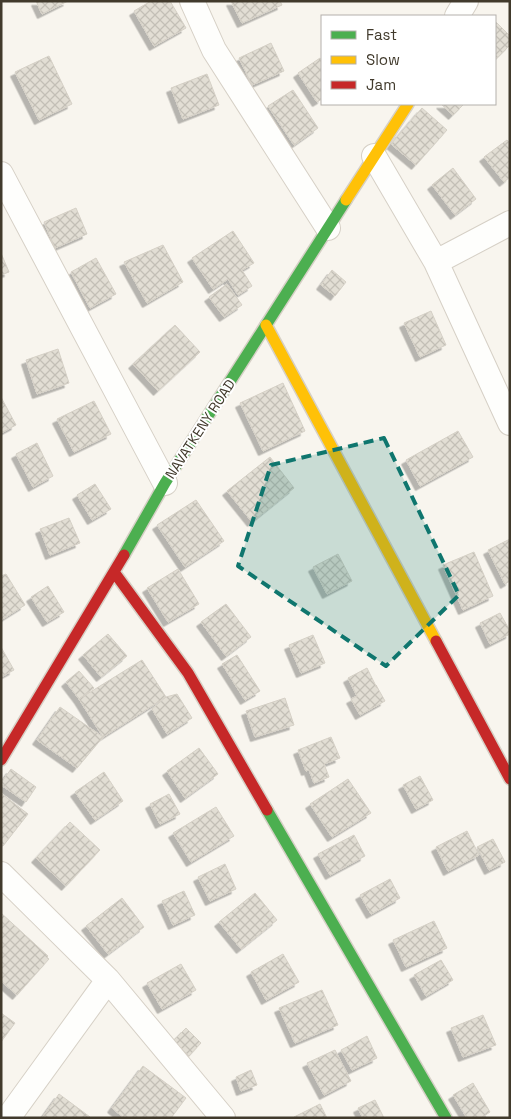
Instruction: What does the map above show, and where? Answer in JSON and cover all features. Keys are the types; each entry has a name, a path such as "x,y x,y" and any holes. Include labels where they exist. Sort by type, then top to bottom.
{"street":[{"path":"192,1 214,50 328,228"},
{"path":"458,15 466,1"},
{"name":"NAVATKENY ROAD","path":"1,760 165,483 407,105"},
{"path":"374,156 436,262 510,423"},
{"path":"1,174 165,483"},
{"path":"436,262 510,223"},
{"path":"266,325 510,779"},
{"path":"114,572 188,673 446,1118"},
{"path":"1,874 108,980 223,1118"},
{"path":"8,1118 108,980"}],"highlighted area":[{"path":"384,438 459,595 386,666 238,566 271,465"}],"building":[{"path":"36,1 68,1 42,14"},
{"path":"151,1 170,1 186,28 154,46 134,11"},
{"path":"231,1 280,1 282,5 242,23"},
{"path":"496,22 510,36 510,45 496,59"},
{"path":"271,43 284,71 252,85 239,58"},
{"path":"49,56 72,104 39,120 15,72"},
{"path":"320,58 321,100 317,102 298,73"},
{"path":"207,74 219,105 183,119 171,88"},
{"path":"293,90 318,128 294,145 268,106"},
{"path":"442,105 463,105 453,115"},
{"path":"422,108 447,130 416,165 391,144"},
{"path":"507,140 510,143 510,177 504,182 484,157"},
{"path":"453,168 476,199 455,215 432,185"},
{"path":"76,208 87,234 55,248 44,222"},
{"path":"233,231 254,263 242,270 252,286 238,295 228,279 213,289 192,258"},
{"path":"163,245 183,282 147,303 124,262"},
{"path":"1,253 9,272 1,275"},
{"path":"96,258 116,294 90,308 71,272"},
{"path":"332,270 346,282 335,296 321,285"},
{"path":"227,284 242,305 224,317 209,297"},
{"path":"431,311 446,345 420,357 404,323"},
{"path":"175,325 200,352 158,391 133,364"},
{"path":"58,349 69,383 37,394 26,360"},
{"path":"283,383 305,431 263,451 240,403"},
{"path":"1,397 16,425 1,433"},
{"path":"94,401 111,434 74,452 57,419"},
{"path":"458,431 473,457 420,486 406,460"},
{"path":"37,443 53,476 33,487 16,454"},
{"path":"270,457 294,488 252,522 227,491"},
{"path":"95,484 111,509 92,520 77,495"},
{"path":"196,500 224,541 185,567 157,525"},
{"path":"69,518 80,543 50,555 40,529"},
{"path":"510,539 510,581 505,584 488,550"},
{"path":"474,552 493,596 463,610 443,565"},
{"path":"338,554 352,581 327,594 313,567"},
{"path":"178,569 199,604 168,622 147,588"},
{"path":"6,574 25,605 1,620 1,576"},
{"path":"48,586 64,612 47,622 31,597"},
{"path":"226,604 251,637 226,656 201,622"},
{"path":"500,613 510,634 490,644 480,623"},
{"path":"108,634 127,656 101,677 83,655"},
{"path":"313,635 325,663 301,673 289,645"},
{"path":"1,647 14,670 1,677"},
{"path":"237,655 260,691 245,700 222,664"},
{"path":"142,660 166,697 103,737 79,699"},
{"path":"367,668 385,701 360,715 351,699 357,696 348,678"},
{"path":"79,671 94,688 79,699 66,682"},
{"path":"177,694 192,718 167,734 152,709 166,697"},
{"path":"285,698 294,725 255,737 246,711"},
{"path":"60,707 103,737 77,768 37,740"},
{"path":"331,737 340,758 324,764 329,777 314,783 309,770 306,771 298,750"},
{"path":"199,748 218,774 185,798 167,771"},
{"path":"11,769 36,787 26,802 1,785"},
{"path":"104,772 123,801 95,820 75,792"},
{"path":"420,776 433,800 416,809 403,785"},
{"path":"348,779 371,813 332,837 310,804"},
{"path":"2,794 28,814 3,846 1,845"},
{"path":"169,794 180,814 160,824 150,804"},
{"path":"216,807 234,836 191,862 173,833"},
{"path":"70,822 100,850 66,886 36,858"},
{"path":"467,831 479,855 448,871 436,847"},
{"path":"354,835 365,856 330,875 318,854"},
{"path":"493,839 505,862 489,870 477,847"},
{"path":"225,864 236,889 210,901 198,877"},
{"path":"390,879 400,898 371,914 360,895"},
{"path":"184,891 195,915 173,925 162,901"},
{"path":"255,893 277,920 241,949 219,922"},
{"path":"122,898 144,927 108,954 86,926"},
{"path":"1,913 49,959 17,995 1,981"},
{"path":"434,921 447,948 406,967 393,940"},
{"path":"283,954 299,982 266,1000 251,972"},
{"path":"441,960 453,980 426,996 414,975"},
{"path":"181,964 196,990 162,1009 147,983"},
{"path":"322,990 338,1025 295,1043 279,1008"},
{"path":"1,1013 15,1023 1,1042"},
{"path":"483,1015 496,1045 463,1057 451,1028"},
{"path":"186,1028 201,1043 189,1056 173,1041"},
{"path":"367,1036 377,1058 352,1070 341,1050"},
{"path":"335,1050 351,1081 324,1095 307,1063"},
{"path":"143,1066 186,1098 171,1118 124,1118 112,1108"},
{"path":"251,1070 257,1085 241,1091 236,1077"},
{"path":"473,1083 490,1112 481,1118 467,1118 453,1095"},
{"path":"59,1094 90,1117 42,1118"},
{"path":"375,1100 384,1118 363,1118 358,1108"},
{"path":"320,1104 327,1118 294,1118 294,1117"}],"traffic: fast":[{"path":"124,555 165,483 346,200"},
{"path":"267,810 446,1118"}],"traffic: slow":[{"path":"346,200 407,105"},
{"path":"266,325 436,641"}],"traffic: jam":[{"path":"1,760 124,555"},
{"path":"114,572 188,673 267,810"},
{"path":"436,641 510,779"}]}
